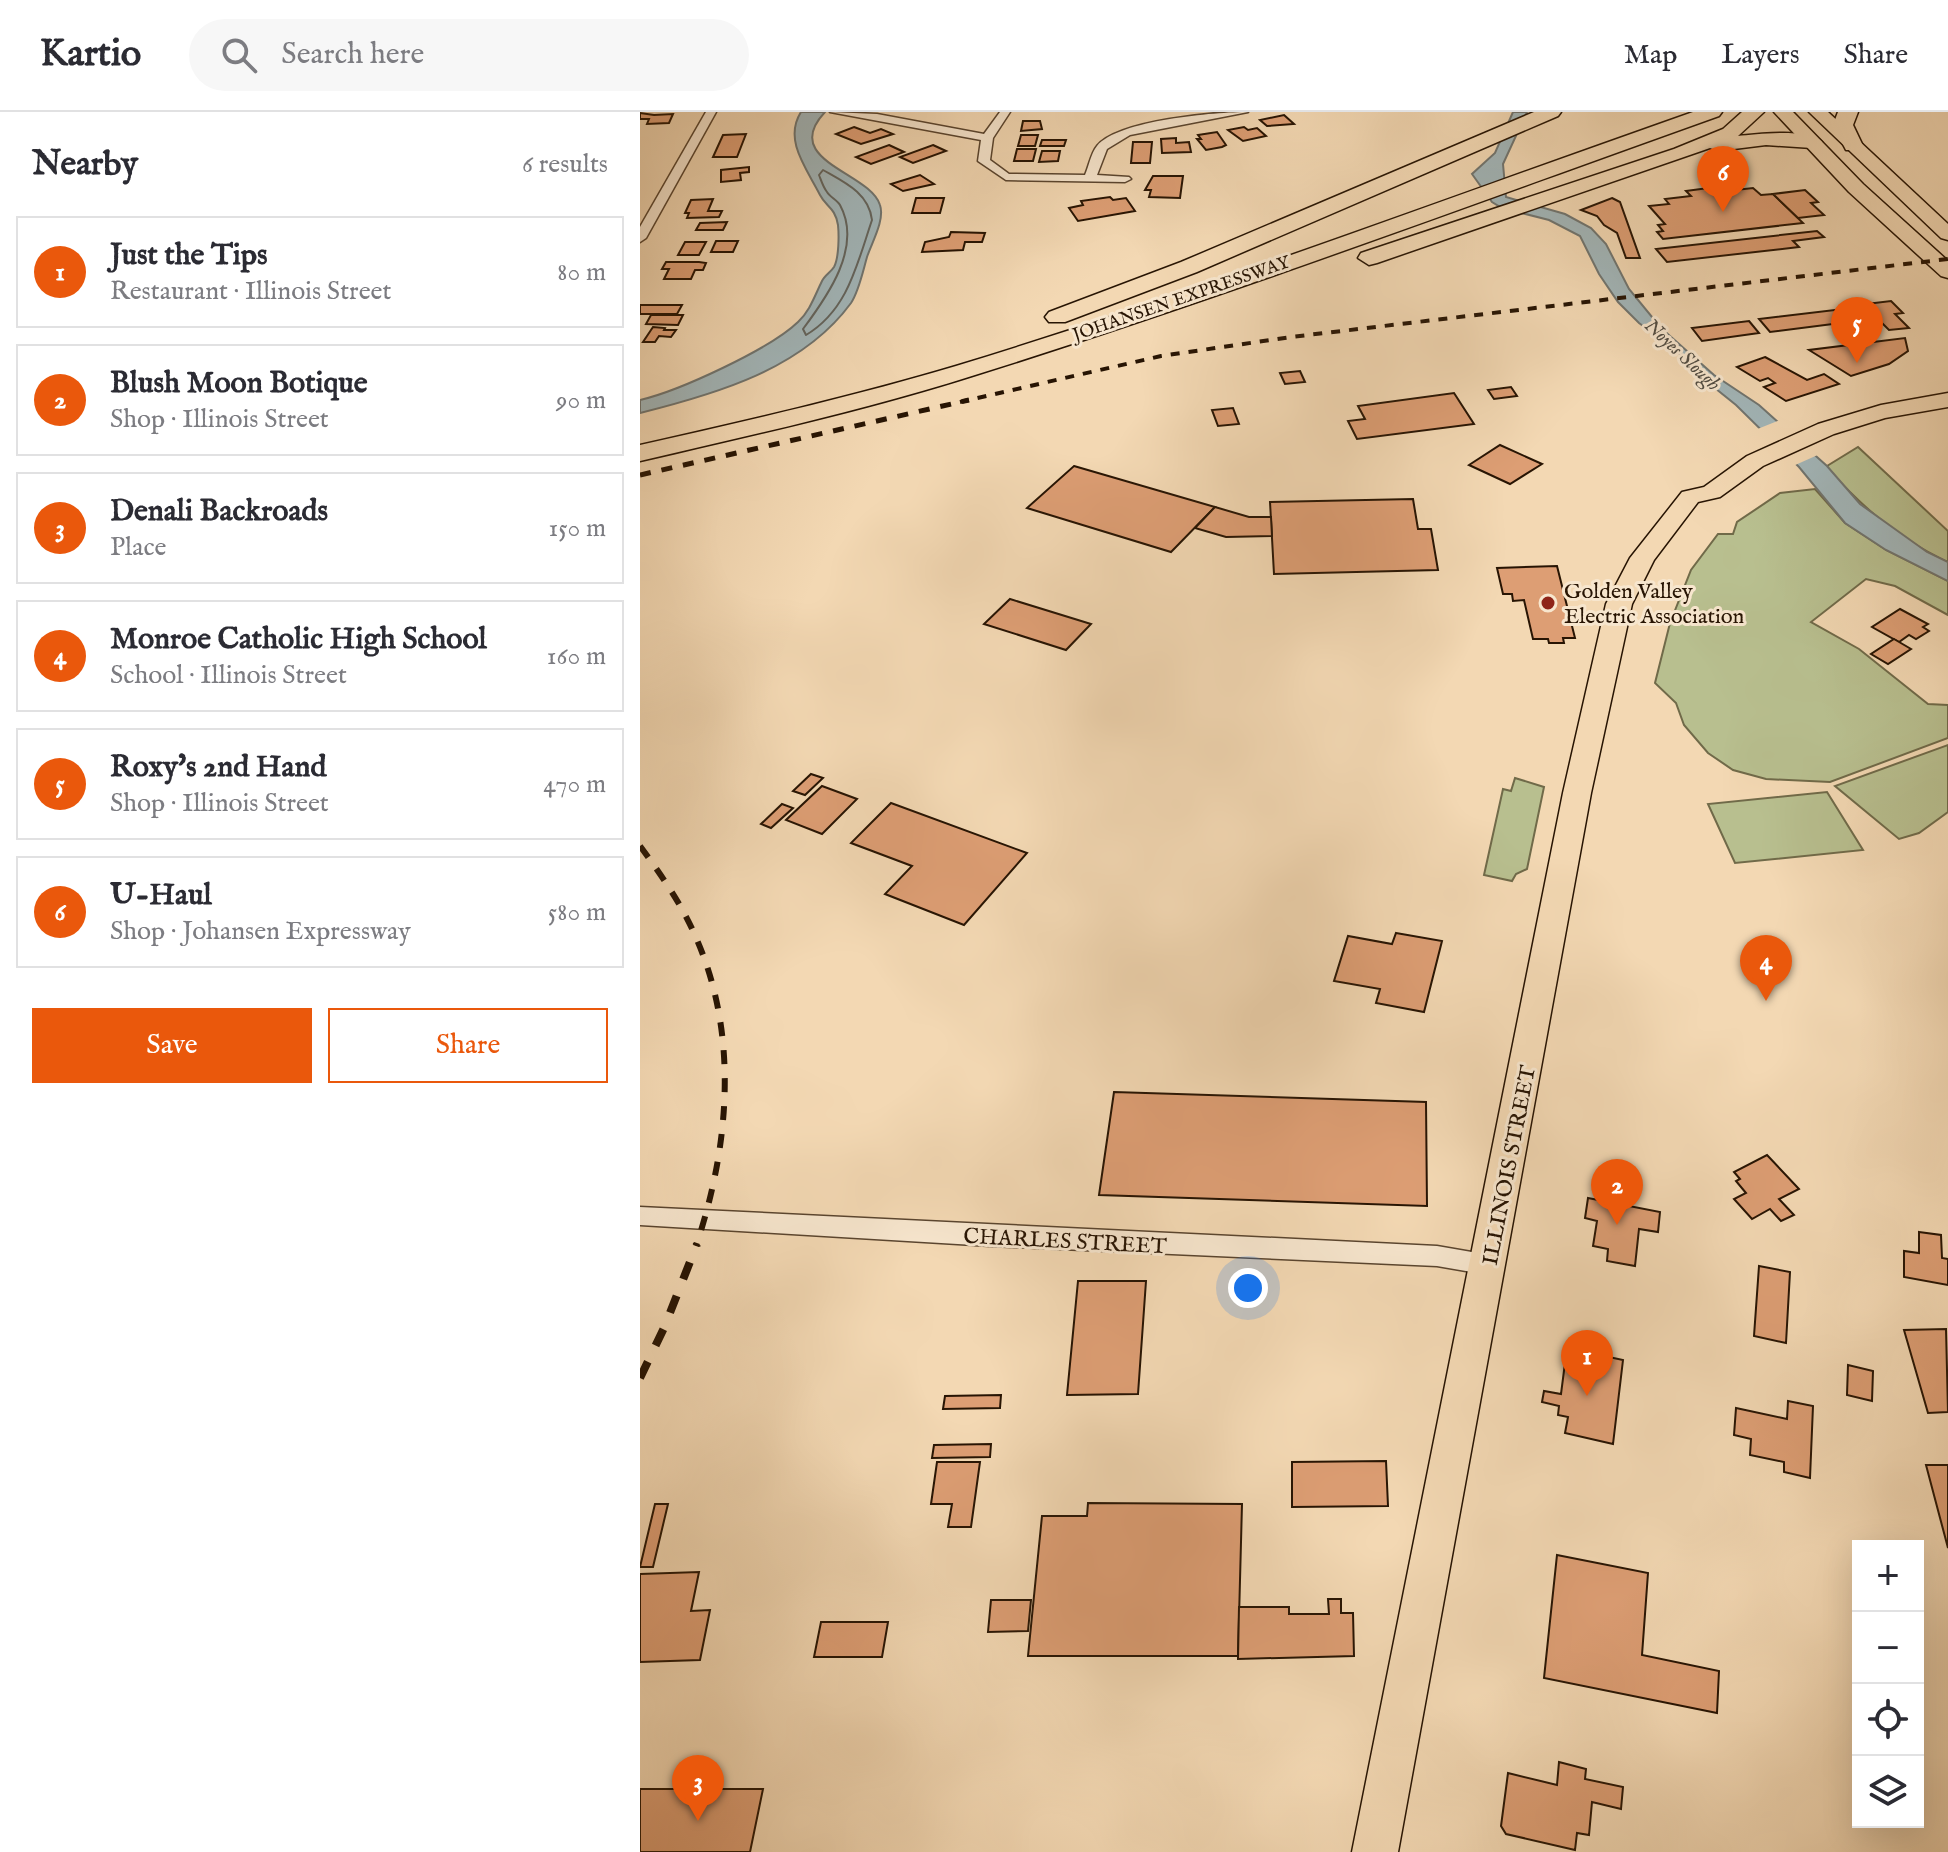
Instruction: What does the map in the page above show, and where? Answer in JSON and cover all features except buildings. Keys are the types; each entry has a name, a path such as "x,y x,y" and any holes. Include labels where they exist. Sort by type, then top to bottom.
{"highway":[{"name":"JOHANSEN EXPRESSWAY","path":"640,453 814,413 1052,343 1541,165 1673,112"},
{"name":"JOHANSEN EXPRESSWAY","path":"1541,165 1712,112"},
{"path":"814,413 1035,358 1231,301 1489,219 1681,153 1730,133 1754,112"},
{"path":"1848,112 1843,125 1853,146"},
{"path":"959,357 1189,267 1546,114"},
{"path":"1681,153 1766,139 1812,142"},
{"name":"JOHANSEN EXPRESSWAY","path":"640,439 811,399 959,357 1463,193"}],"main road":[{"path":"1783,112 1948,272"},
{"path":"1818,112 1948,234"},
{"name":"ILLINOIS STREET","path":"1820,423 1893,410 1945,388"},
{"name":"ILLINOIS STREET","path":"1375,1852 1577,793 1619,604 1642,558 1690,497 1712,492 1748,454 1867,400 1945,388"},
{"path":"1893,410 1948,411"}],"street":[{"path":"640,238 711,112"},
{"path":"835,112 987,138"},
{"path":"1005,112 987,138 984,161 1006,177 1125,179"},
{"path":"1090,178 1102,147 1127,132 1243,112"},
{"name":"CHARLES STREET","path":"640,1216 976,1236 1437,1256 1489,1265"}],"green space":[{"path":"1858,447 1948,531 1948,562 1884,522 1830,471 1827,466"},
{"path":"1815,489 1845,523 1886,550 1948,581 1948,615 1895,586 1866,579 1811,622 1859,649 1928,704 1948,705 1948,738 1830,782 1766,779 1733,770 1708,753 1684,725 1676,703 1655,683 1670,623 1691,570 1718,534 1733,534 1737,522 1780,493"},
{"path":"1948,745 1948,812 1919,833 1899,839 1835,786"},
{"path":"1515,778 1544,787 1527,869 1516,874 1512,881 1484,875 1503,789 1511,791"},
{"path":"1827,792 1863,850 1735,863 1708,804"}],"water":[{"path":"801,112 825,112 814,129 813,143 820,154 873,194 880,205 879,224 854,298 831,326 783,362 728,387 640,413 640,400 723,368 785,333 806,313 823,279 834,267 838,252 838,225 835,214 822,199 799,154 795,133"},
{"name":"Noyes Slough","path":"1513,112 1527,112 1503,164 1506,197 1565,214 1591,228 1606,244 1629,289 1661,328 1714,375 1759,405 1827,466 1860,504 1927,552 1948,562 1948,581 1886,550 1845,523 1799,467 1736,405 1618,302 1599,274 1580,236 1549,220 1502,208 1492,202 1472,174 1495,153"}],"pier":[{"path":"1780,420 1820,454 1793,466 1755,430"}],"railway":[{"path":"960,402 1161,356 1291,337 1948,259"},
{"path":"640,475 969,400"},
{"path":"640,846 672,892 691,927 710,977 719,1015 724,1054 722,1132 716,1170 696,1246"},
{"path":"640,1378 664,1328 697,1244"}],"place":[{"name":"U-Haul","path":"1723,212"},
{"name":"Roxy's 2nd Hand","path":"1857,363"},
{"name":"Golden Valley Electric Association","path":"1548,603"},
{"name":"Monroe Catholic High School","path":"1766,1001"},
{"name":"Blush Moon Botique","path":"1617,1225"},
{"name":"Just the Tips","path":"1587,1396"},
{"name":"Denali Backroads","path":"698,1821"}]}
